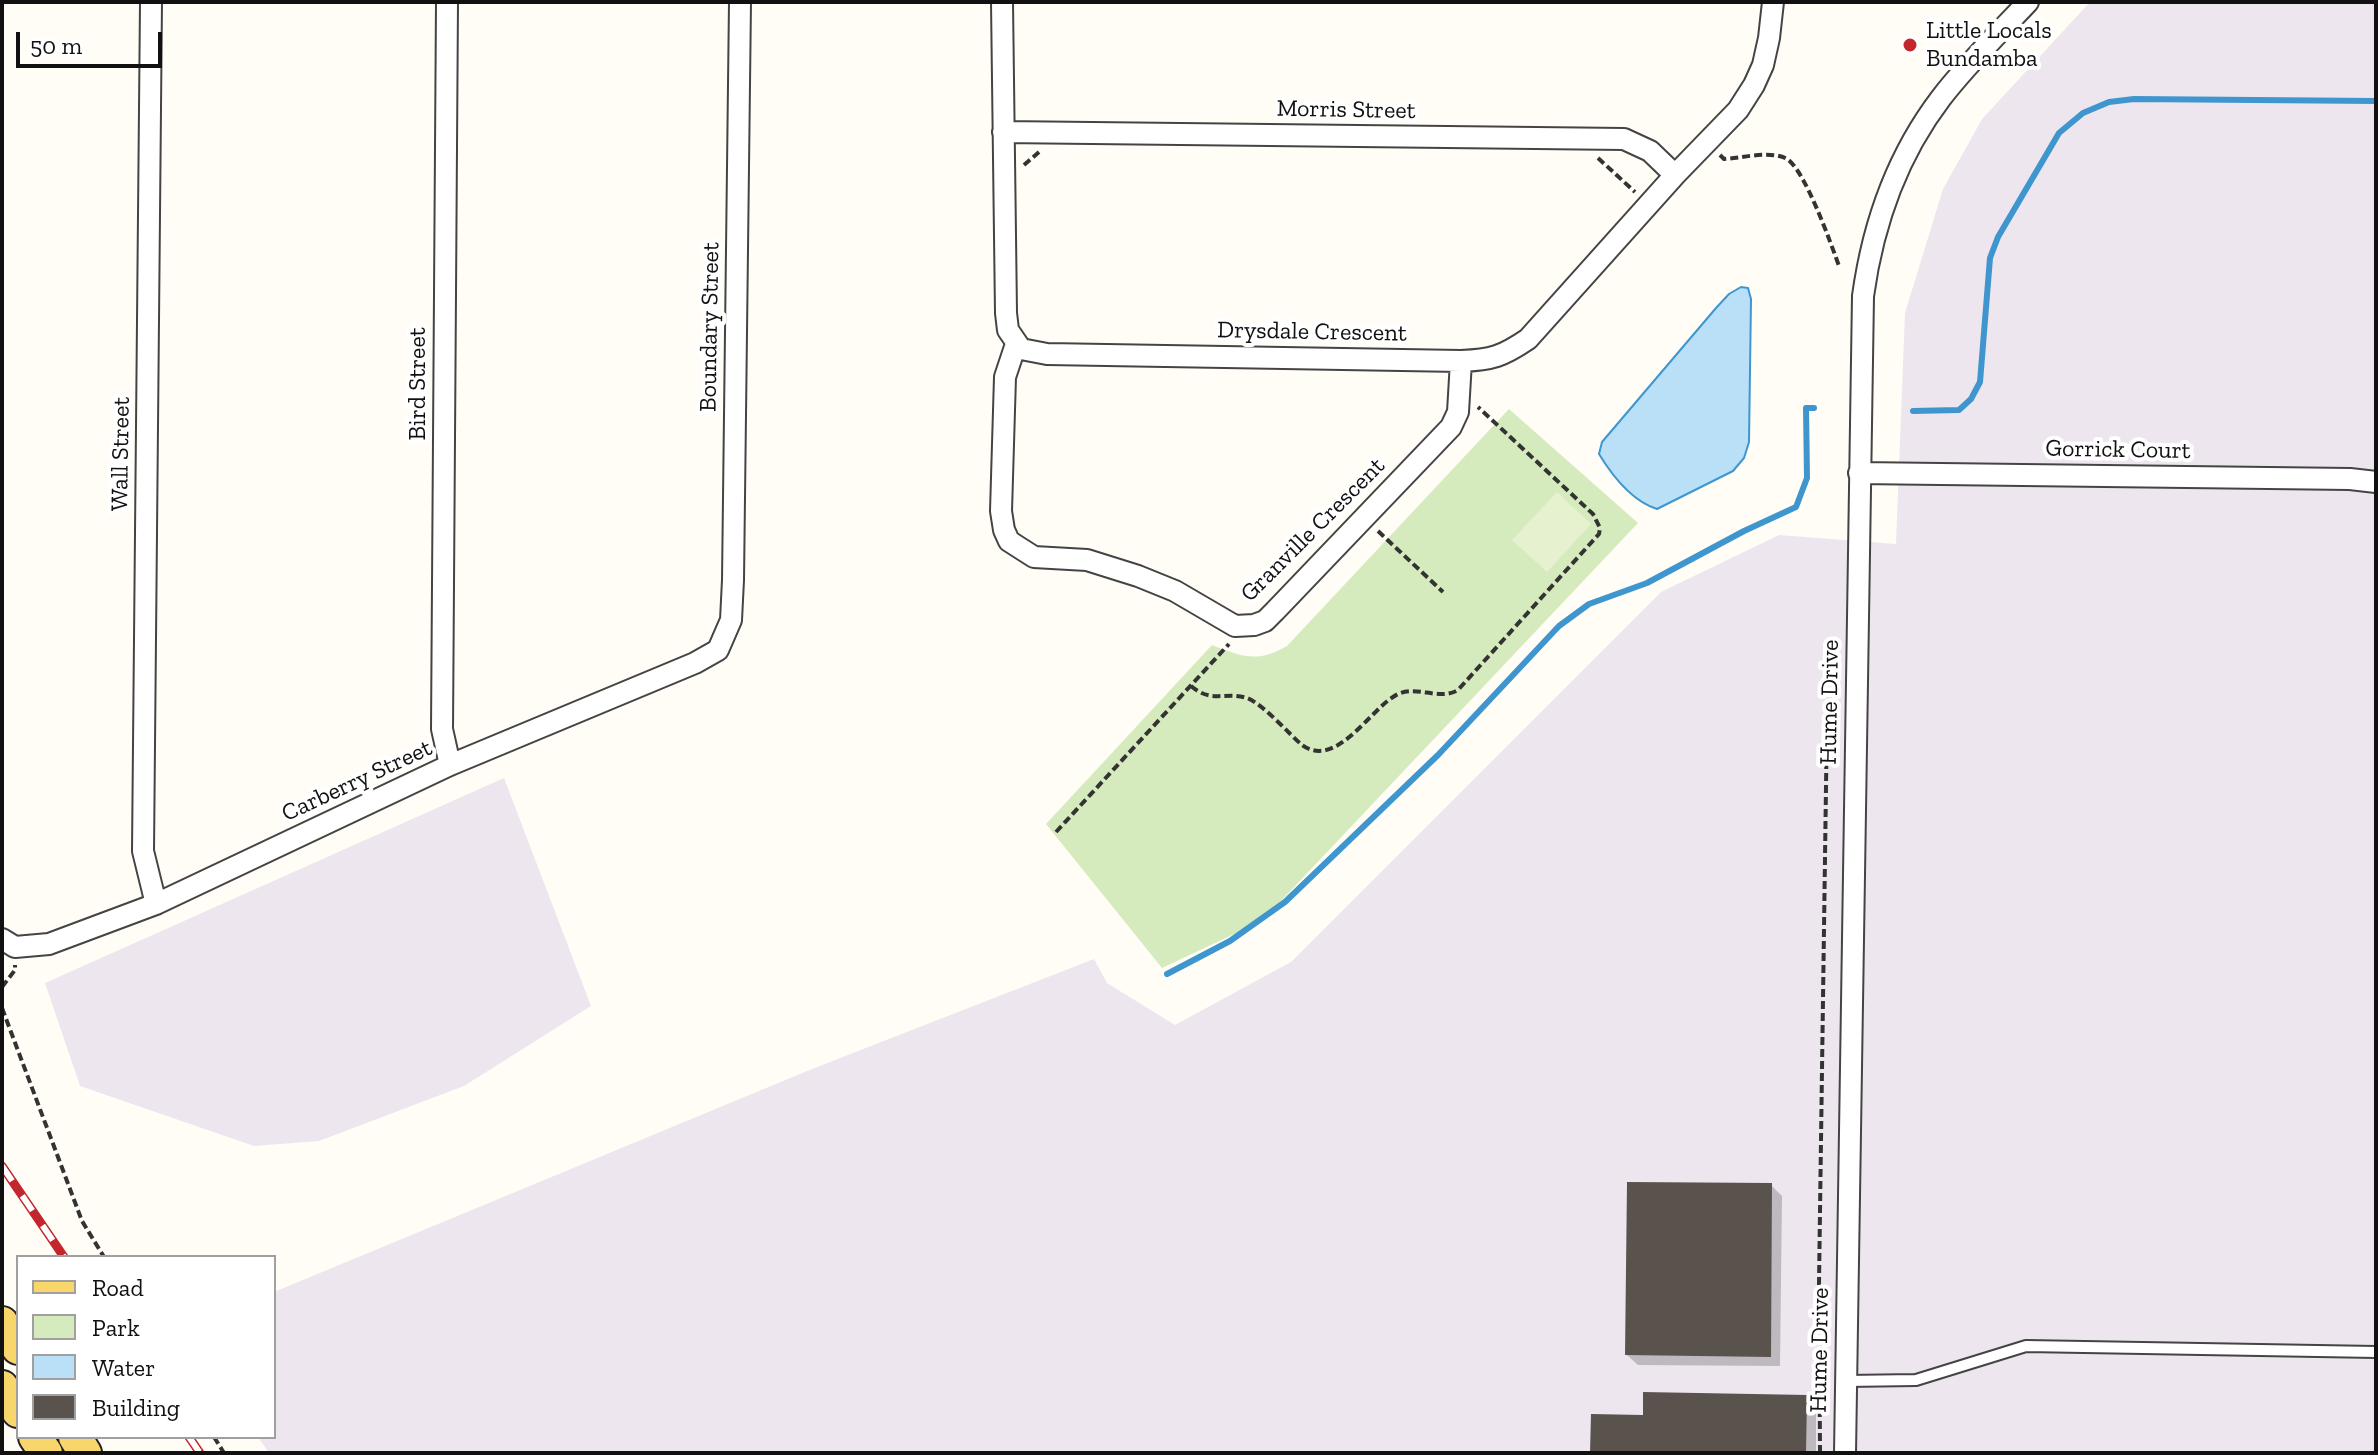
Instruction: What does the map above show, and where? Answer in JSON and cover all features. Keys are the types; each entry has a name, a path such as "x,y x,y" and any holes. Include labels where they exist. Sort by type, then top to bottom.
{"main road":[{"path":"2,1387 16,1408"}],"street":[{"name":"Wall Street","path":"151,2 143,851 156,904"},
{"name":"Bird Street","path":"447,2 442,729 450,765"},
{"name":"Boundary Street","path":"718,650 731,620 733,580 740,2"},
{"path":"1002,2 1006,313 1008,330 1016,344"},
{"name":"Hume Drive","path":"1845,1453 1863,296 1871,246 1889,188 1910,146 1941,97 2028,2"},
{"name":"Drysdale Crescent","path":"1016,344 1029,352 1047,354 1461,361 1501,357 1528,339 1675,175 1738,110 1754,85 1769,38 1771,4"},
{"name":"Morris Street","path":"1003,132 1624,139 1650,151 1675,175"},
{"name":"Granville Crescent","path":"1016,344 1005,377 1001,511 1009,541 1034,557 1087,560 1157,582 1225,622 1244,627 1265,621 1451,427 1458,412 1461,361"},
{"name":"Gorrick Court","path":"1859,473 2350,479 2376,482"},
{"name":"Carberry Street","path":"8,943 49,944 156,904 450,765 681,669 718,650"}],"lane":[{"path":"1846,1381 1916,1380 2026,1346 2376,1352"}],"path":[{"path":"1716,151 1724,159 1772,156 1790,162 1828,233 1839,266"},
{"path":"1191,686 1201,695 1246,698 1302,745 1309,750 1320,751 1341,744 1383,704 1402,691 1415,689 1450,694 1458,690 1599,534 1600,528 1593,514 1484,414 1478,408 1477,401"},
{"path":"1378,531 1443,592"},
{"path":"1056,832 1229,644"},
{"path":"1820,1453 1819,1283 1828,645"},
{"path":"2,987 15,970 8,943"},
{"path":"2,1008 82,1221 103,1255"}],"shaded area":[{"path":"2090,2 2376,2 2376,1453 269,1453 259,1439 276,1439 276,1291 812,1069 1094,959 1107,983 1175,1025 1291,962 1661,592 1779,535 1896,544 1905,313 1943,189 1982,119"},
{"path":"504,778 591,1006 464,1086 319,1141 254,1146 80,1086 45,983"}],"green space":[{"path":"1509,409 1638,523 1262,921 1162,968 1046,824 1212,645 1250,656 1267,655 1287,646"},
{"path":"1557,492 1591,524 1547,572 1512,540"}],"water":[{"path":"1741,287 1748,288 1751,299 1749,442 1744,458 1733,471 1657,509 1631,494 1617,479 1599,454 1602,442 1716,308"}],"building":[{"path":"1627,1182 1772,1183 1771,1357 1625,1355"},
{"path":"1643,1392 1807,1395 1806,1453 1590,1453 1591,1414 1643,1415"}],"waterway":[{"path":"1913,411 1959,410 1971,399 1980,382 1990,258 1998,237 2059,133 2083,113 2109,102 2134,99 2376,101"},
{"path":"1167,974 1230,941 1285,902 1438,755 1559,626 1589,604 1647,583 1796,507 1807,478 1806,408 1814,408"}],"railway":[{"path":"2,1166 63,1255"},
{"path":"190,1439 200,1453"}],"place":[{"name":"Little Locals Bundamba","path":"1910,45"}]}
